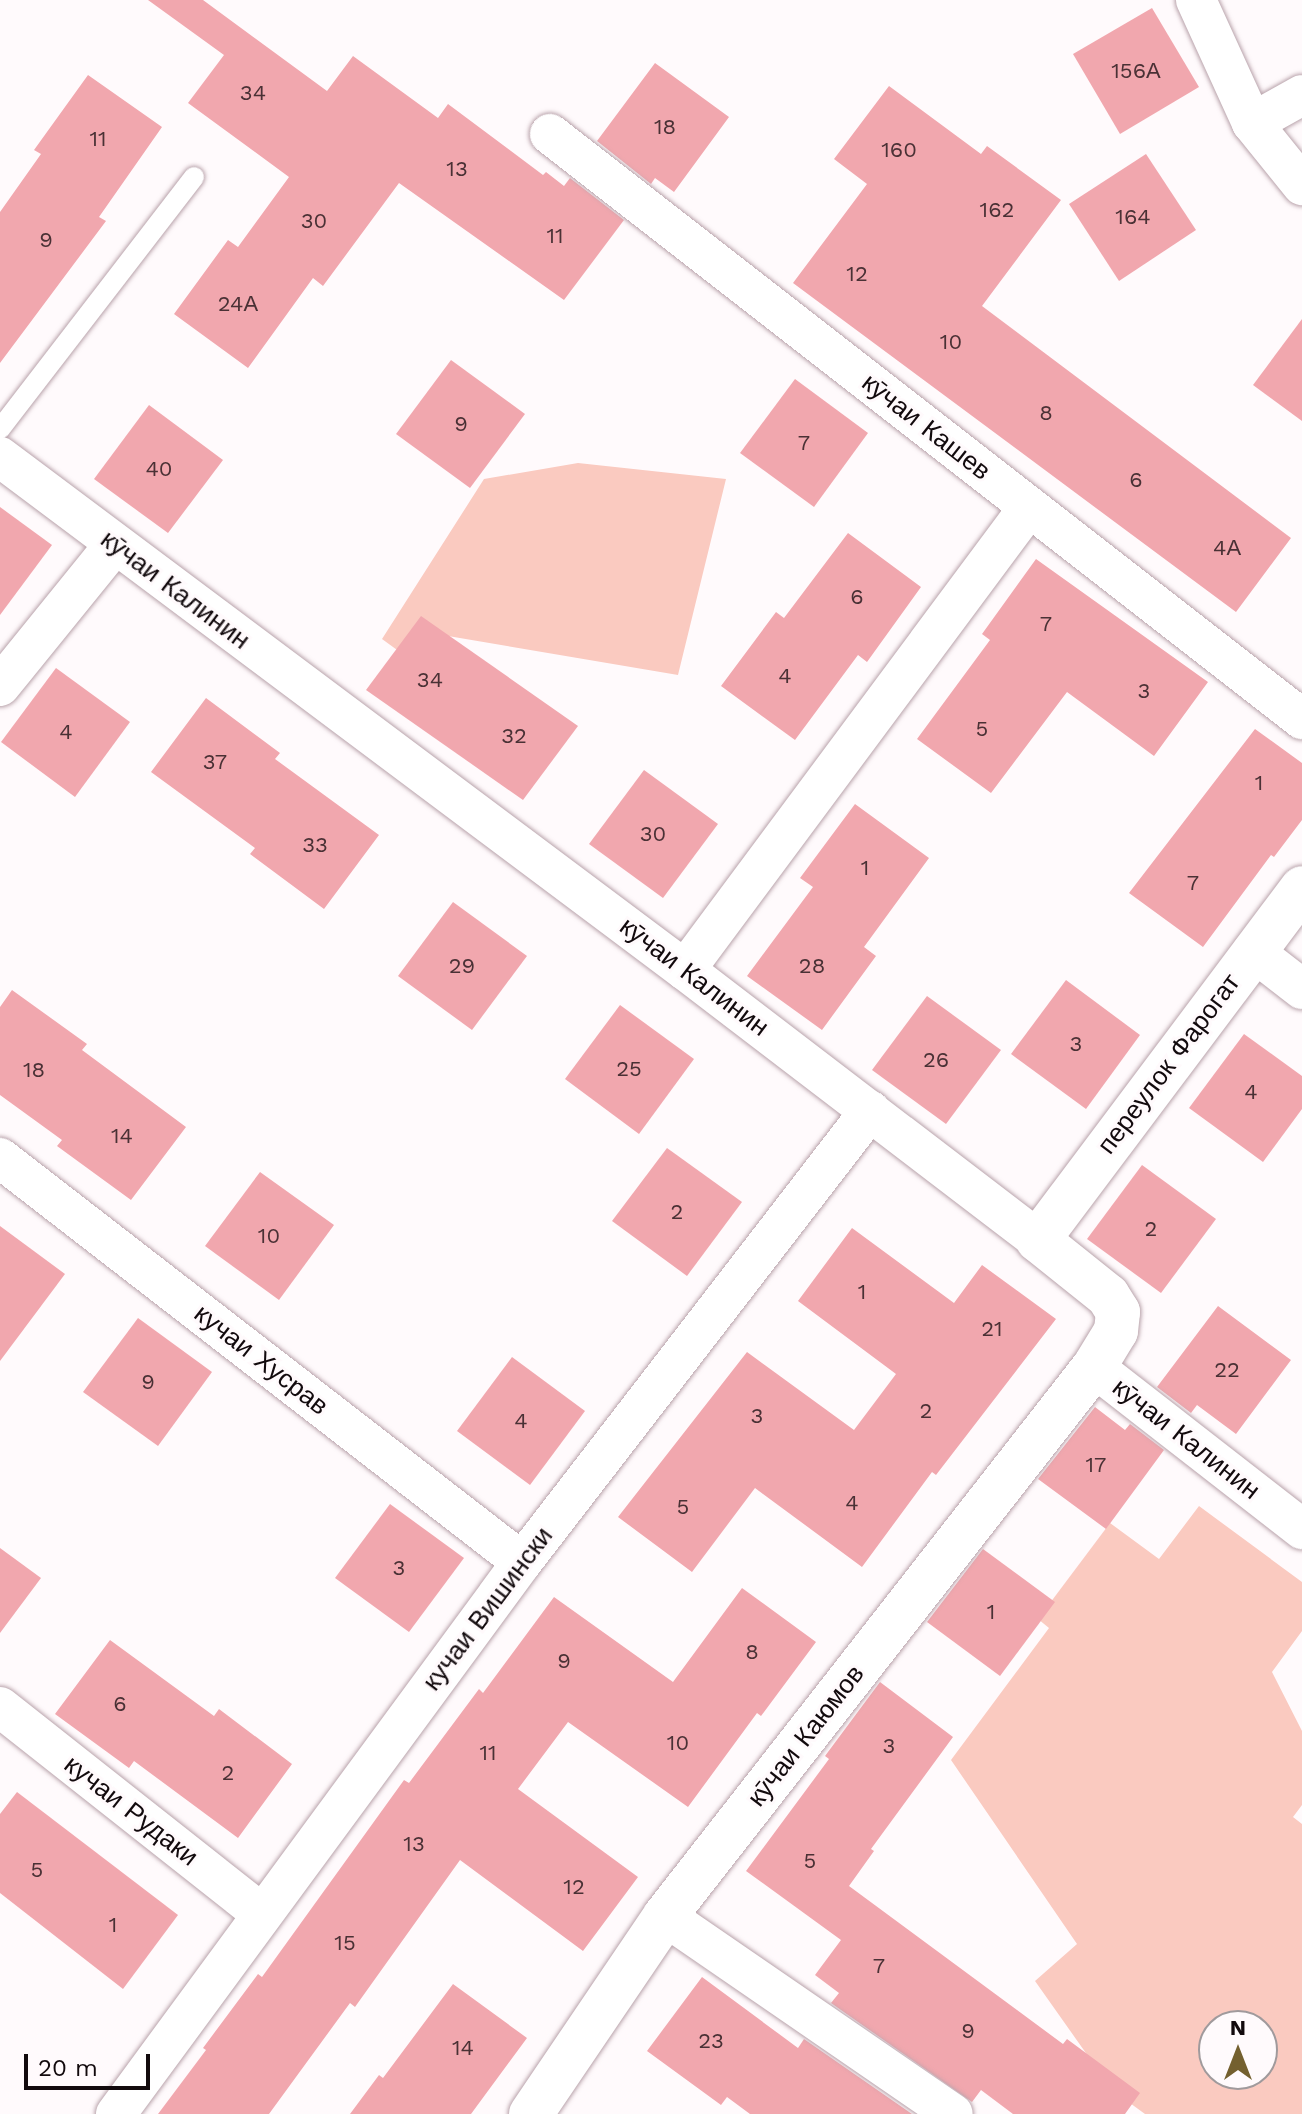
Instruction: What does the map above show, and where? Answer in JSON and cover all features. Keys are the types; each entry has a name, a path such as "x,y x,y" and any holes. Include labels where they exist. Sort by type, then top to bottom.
{"street":[{"path":"1196,0 1252,123 1302,185"},
{"path":"1252,123 1302,95"},
{"name":"кӯчаи Кашев","path":"550,134 1302,719"},
{"name":"кӯчаи Калинин","path":"0,457 685,970 1108,1296 1118,1312 1116,1331 1094,1367 1302,1529"},
{"path":"685,970 1029,507"},
{"path":"0,686 114,545"},
{"name":"переулок Фарогат","path":"1038,1240 1302,888"},
{"path":"1253,951 1302,989"},
{"name":"кучаи Вишински","path":"116,2114 522,1562 870,1111"},
{"name":"кучаи Хусрав","path":"0,1158 522,1562"},
{"name":"кӯчаи Каюмов","path":"531,2114 665,1916 1094,1367"},
{"name":"кучаи Рудаки","path":"0,1707 262,1914"},
{"path":"665,1916 953,2114"}],"lane":[{"path":"0,429 194,177"}],"shaded area":[{"path":"578,463 726,479 678,675 448,636 426,671 382,639 484,479"},
{"path":"1199,1506 1302,1582 1302,1631 1272,1672 1302,1731 1302,1805 1293,1817 1302,1824 1302,2114 1145,2114 1112,2090 1035,1981 1077,1944 951,1760 1049,1628 1038,1619 1110,1523 1159,1559"}],"building":[{"path":"148,0 203,0 327,91 353,56 438,118 448,104 543,175 546,172 564,186 570,178 624,220 564,300 399,183 323,286 313,278 248,368 174,314 228,240 238,247 289,177 188,103 224,55"},
{"path":"1152,8 1199,87 1120,134 1073,54"},
{"path":"655,63 729,117 674,192 655,178 651,184 597,141"},
{"path":"88,75 162,127 99,217 106,221 0,363 0,212 41,154 34,150"},
{"path":"889,86 981,154 987,146 1061,200 982,306 1291,538 1236,612 793,283 867,184 834,159"},
{"path":"1146,154 1196,230 1119,281 1069,204"},
{"path":"1302,319 1302,421 1253,385"},
{"path":"451,360 525,414 470,488 396,434"},
{"path":"795,379 868,433 814,507 740,453"},
{"path":"149,405 223,460 168,533 94,479"},
{"path":"0,507 52,545 0,615"},
{"path":"848,533 921,587 867,662 858,655 795,740 721,686 776,612 784,618"},
{"path":"1036,559 1208,682 1154,756 1067,692 991,793 917,739 990,640 982,634"},
{"path":"421,616 578,726 523,800 366,690"},
{"path":"56,668 130,722 75,797 1,742"},
{"path":"206,698 280,753 275,759 379,835 324,909 250,854 255,848 151,772"},
{"path":"1255,729 1302,763 1302,820 1274,857 1271,855 1203,947 1129,893"},
{"path":"644,770 718,824 663,898 589,844"},
{"path":"855,804 929,858 864,947 876,956 822,1030 747,976 813,887 800,878"},
{"path":"453,902 527,956 472,1030 398,976"},
{"path":"1066,980 1140,1035 1086,1109 1011,1054"},
{"path":"12,990 87,1044 82,1050 186,1127 131,1200 57,1146 62,1140 0,1095 0,1007"},
{"path":"927,996 1001,1050 946,1124 872,1070"},
{"path":"620,1005 694,1059 639,1134 565,1079"},
{"path":"1244,1034 1302,1076 1302,1109 1263,1162 1189,1108"},
{"path":"667,1148 742,1202 687,1276 612,1221"},
{"path":"1142,1165 1216,1219 1161,1293 1087,1239"},
{"path":"260,1172 334,1225 279,1300 205,1246"},
{"path":"0,1226 65,1274 0,1361"},
{"path":"852,1228 954,1303 982,1265 1056,1319 936,1475 932,1472 862,1567 755,1488 692,1572 618,1517 747,1352 854,1430 896,1374 798,1301"},
{"path":"1218,1306 1291,1360 1236,1434 1197,1405 1191,1413 1157,1387"},
{"path":"138,1318 212,1372 158,1446 83,1392"},
{"path":"512,1357 585,1411 530,1485 457,1431"},
{"path":"1095,1407 1125,1430 1130,1424 1164,1450 1106,1529 1038,1479"},
{"path":"390,1504 464,1558 409,1632 335,1578"},
{"path":"0,1548 41,1578 0,1633"},
{"path":"983,1549 1055,1602 1000,1676 927,1622"},
{"path":"742,1588 816,1642 761,1716 757,1713 688,1807 568,1722 518,1789 638,1877 583,1951 460,1860 355,2007 350,2003 269,2114 158,2114 206,2050 203,2048 258,1974 262,1977 404,1780 409,1783 479,1689 483,1693 554,1597 673,1682"},
{"path":"110,1640 214,1716 219,1709 292,1764 238,1838 134,1761 129,1768 55,1714"},
{"path":"880,1682 953,1737 871,1849 874,1851 849,1886 1063,2044 1067,2039 1140,2093 1125,2114 1013,2114 981,2090 972,2102 831,2003 839,1993 815,1975 841,1940 746,1871 829,1759 825,1756"},
{"path":"17,1792 178,1915 123,1989 0,1893 0,1814"},
{"path":"702,1977 798,2048 804,2039 912,2114 750,2114 727,2097 721,2105 647,2051"},
{"path":"453,1984 527,2038 471,2114 350,2114 379,2075 383,2078"}]}
